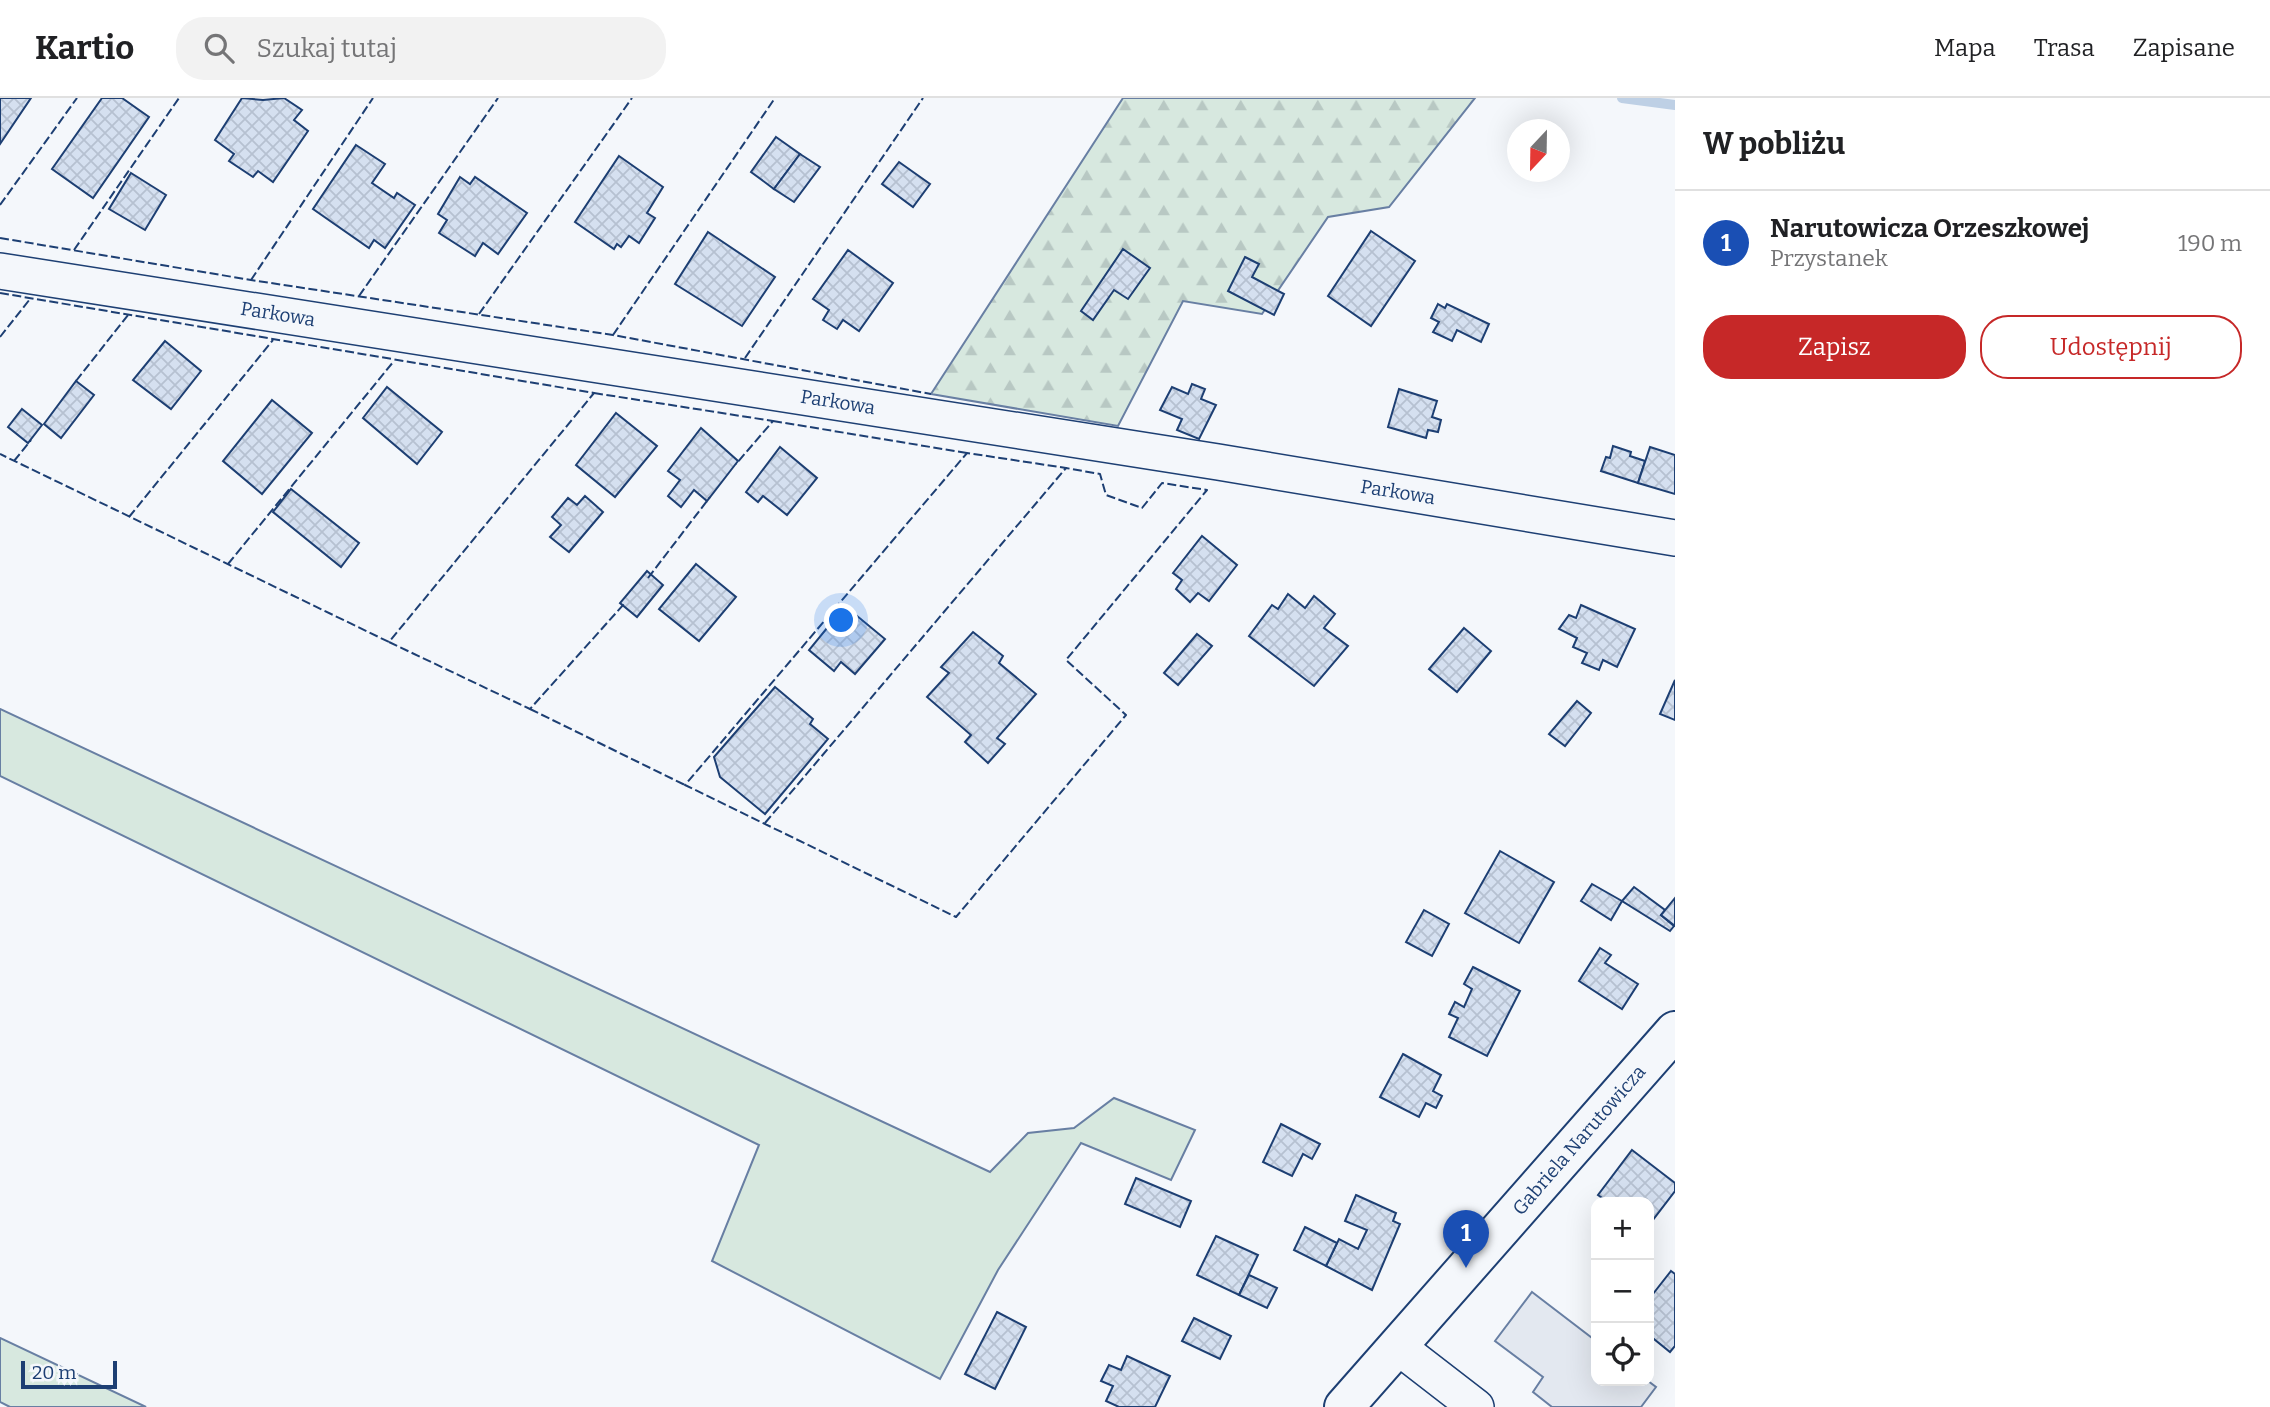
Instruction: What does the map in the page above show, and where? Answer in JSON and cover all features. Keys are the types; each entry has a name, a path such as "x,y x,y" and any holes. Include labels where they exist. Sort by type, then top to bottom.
{"main road":[{"name":"Gabriela Narutowicza","path":"1344,1407 1675,1031"}],"street":[{"name":"Parkowa","path":"0,271 1193,458 1675,538"},
{"path":"1397,1346 1476,1407"}],"green space":[{"path":"1123,98 1475,98 1389,207 1328,217 1262,314 1183,301 1118,426 931,394"},
{"path":"0,709 990,1172 1028,1133 1074,1128 1114,1098 1195,1130 1171,1180 1081,1143 998,1270 940,1379 712,1261 759,1145 0,776"},
{"path":"0,1338 146,1407 10,1407 0,1402"}],"shaded area":[{"path":"1532,1292 1591,1337 1591,1386 1656,1387 1641,1407 1552,1407 1533,1392 1543,1377 1495,1341"}],"building":[{"path":"0,98 31,98 0,144"},
{"path":"102,98 122,98 149,117 93,198 52,169"},
{"path":"242,98 284,98 302,110 294,120 308,131 273,182 258,171 253,177 229,161 234,154 215,140"},
{"path":"776,137 800,154 774,189 751,172"},
{"path":"356,145 385,164 372,183 394,198 397,193 415,205 385,248 374,240 369,248 313,209"},
{"path":"800,154 820,167 794,202 774,189"},
{"path":"619,156 663,187 647,213 655,218 639,243 629,236 621,247 617,244 614,249 575,222"},
{"path":"899,162 930,184 913,207 882,184"},
{"path":"131,173 166,195 145,230 109,209"},
{"path":"460,177 470,184 475,177 527,213 498,254 483,243 475,256 439,233 447,220 438,214"},
{"path":"1371,231 1415,261 1371,326 1328,296"},
{"path":"708,232 775,277 742,326 675,284"},
{"path":"1123,249 1150,268 1128,299 1114,290 1093,320 1081,311"},
{"path":"848,250 893,283 859,331 843,320 837,329 823,320 829,310 813,299"},
{"path":"1245,257 1259,264 1252,277 1284,294 1274,315 1228,291"},
{"path":"1438,304 1445,308 1447,304 1489,324 1481,342 1457,330 1452,341 1433,332 1439,322 1431,318"},
{"path":"165,341 201,371 171,409 133,380"},
{"path":"76,381 94,395 61,438 44,424"},
{"path":"1192,384 1205,389 1201,399 1216,405 1199,439 1177,430 1182,419 1160,410 1172,387 1188,394"},
{"path":"387,387 442,432 417,464 363,418"},
{"path":"1399,389 1437,401 1432,417 1441,420 1438,432 1428,430 1426,438 1388,427"},
{"path":"272,400 312,433 262,494 223,461"},
{"path":"22,409 42,425 28,443 8,427"},
{"path":"616,413 657,446 615,497 576,465"},
{"path":"701,428 738,461 707,501 694,490 681,507 668,496 680,480 668,471"},
{"path":"1613,446 1631,452 1630,456 1645,461 1638,483 1601,471 1606,457 1610,458"},
{"path":"780,447 817,478 787,515 763,496 758,502 746,492"},
{"path":"1650,447 1675,455 1675,494 1638,483"},
{"path":"291,489 359,543 341,567 273,512"},
{"path":"585,496 603,512 569,552 550,537 561,525 552,517 568,498 577,505"},
{"path":"1202,536 1237,565 1209,601 1198,593 1190,602 1176,589 1182,580 1173,573"},
{"path":"696,564 736,597 699,641 659,609"},
{"path":"647,571 663,585 637,617 620,603"},
{"path":"1288,594 1305,608 1314,596 1335,614 1324,628 1348,646 1314,686 1249,636 1272,605 1278,609"},
{"path":"1581,605 1635,629 1617,667 1603,660 1599,670 1582,663 1587,653 1573,647 1577,638 1559,629 1569,615 1576,618"},
{"path":"845,606 885,639 855,674 841,662 834,671 809,650"},
{"path":"1464,628 1491,651 1457,692 1429,669"},
{"path":"973,632 1003,656 999,663 1036,694 997,738 1005,744 988,763 965,742 971,735 927,697 949,673 941,667"},
{"path":"1197,634 1212,646 1178,685 1164,673"},
{"path":"1675,680 1675,720 1660,714"},
{"path":"775,687 813,719 810,724 828,739 765,814 720,777 714,757"},
{"path":"1577,701 1591,713 1565,746 1549,734"},
{"path":"1500,851 1554,882 1519,943 1465,913"},
{"path":"1592,884 1622,901 1611,920 1581,901"},
{"path":"1634,887 1665,910 1661,915 1674,926 1670,931 1622,901"},
{"path":"1675,898 1675,926 1661,915"},
{"path":"1424,910 1449,924 1432,956 1406,942"},
{"path":"1600,948 1611,955 1605,963 1638,984 1622,1009 1579,981"},
{"path":"1473,967 1520,991 1487,1056 1449,1037 1458,1018 1449,1014 1455,1002 1464,1007 1472,989 1464,984"},
{"path":"1403,1054 1441,1075 1433,1091 1442,1096 1436,1108 1426,1103 1419,1117 1380,1097"},
{"path":"1281,1124 1320,1144 1312,1159 1303,1154 1292,1176 1263,1162"},
{"path":"1632,1150 1675,1183 1675,1191 1654,1218 1654,1197 1598,1195"},
{"path":"1136,1178 1191,1201 1180,1227 1125,1204"},
{"path":"1356,1195 1396,1213 1393,1221 1400,1224 1372,1290 1326,1266 1339,1239 1358,1249 1367,1230 1345,1221"},
{"path":"1305,1227 1337,1243 1326,1266 1294,1250"},
{"path":"1216,1236 1258,1255 1239,1295 1197,1275"},
{"path":"1671,1271 1675,1274 1675,1346 1670,1352 1654,1339 1654,1293"},
{"path":"1249,1275 1277,1288 1267,1308 1239,1295"},
{"path":"997,1312 1026,1327 995,1389 965,1374"},
{"path":"1194,1318 1231,1336 1220,1359 1182,1341"},
{"path":"1127,1356 1170,1376 1155,1407 1119,1407 1106,1401 1113,1386 1101,1381 1109,1365 1121,1370"}],"waterway":[{"path":"1622,98 1675,105"}],"fence":[{"path":"0,205 77,98"},
{"path":"74,250 179,98"},
{"path":"251,280 373,98"},
{"path":"359,296 498,98"},
{"path":"479,314 632,98"},
{"path":"613,335 775,98"},
{"path":"745,358 923,98"},
{"path":"0,238 251,280 613,335 931,394"},
{"path":"0,293 594,393 389,642 0,454"},
{"path":"0,337 30,299"},
{"path":"76,381 128,315"},
{"path":"129,517 273,340"},
{"path":"228,564 394,361"},
{"path":"594,393 773,421 736,464"},
{"path":"773,421 967,453"},
{"path":"14,461 31,440"},
{"path":"765,823 1066,468 967,453 685,785 956,917 1126,715 1066,660 1207,490 1162,483 1142,508 1106,495 1100,474 1066,468"},
{"path":"648,578 710,497"},
{"path":"389,642 530,709 624,604"},
{"path":"530,709 685,785"}],"place":[{"name":"Narutowicza Orzeszkowej","path":"1466,1268"}]}
